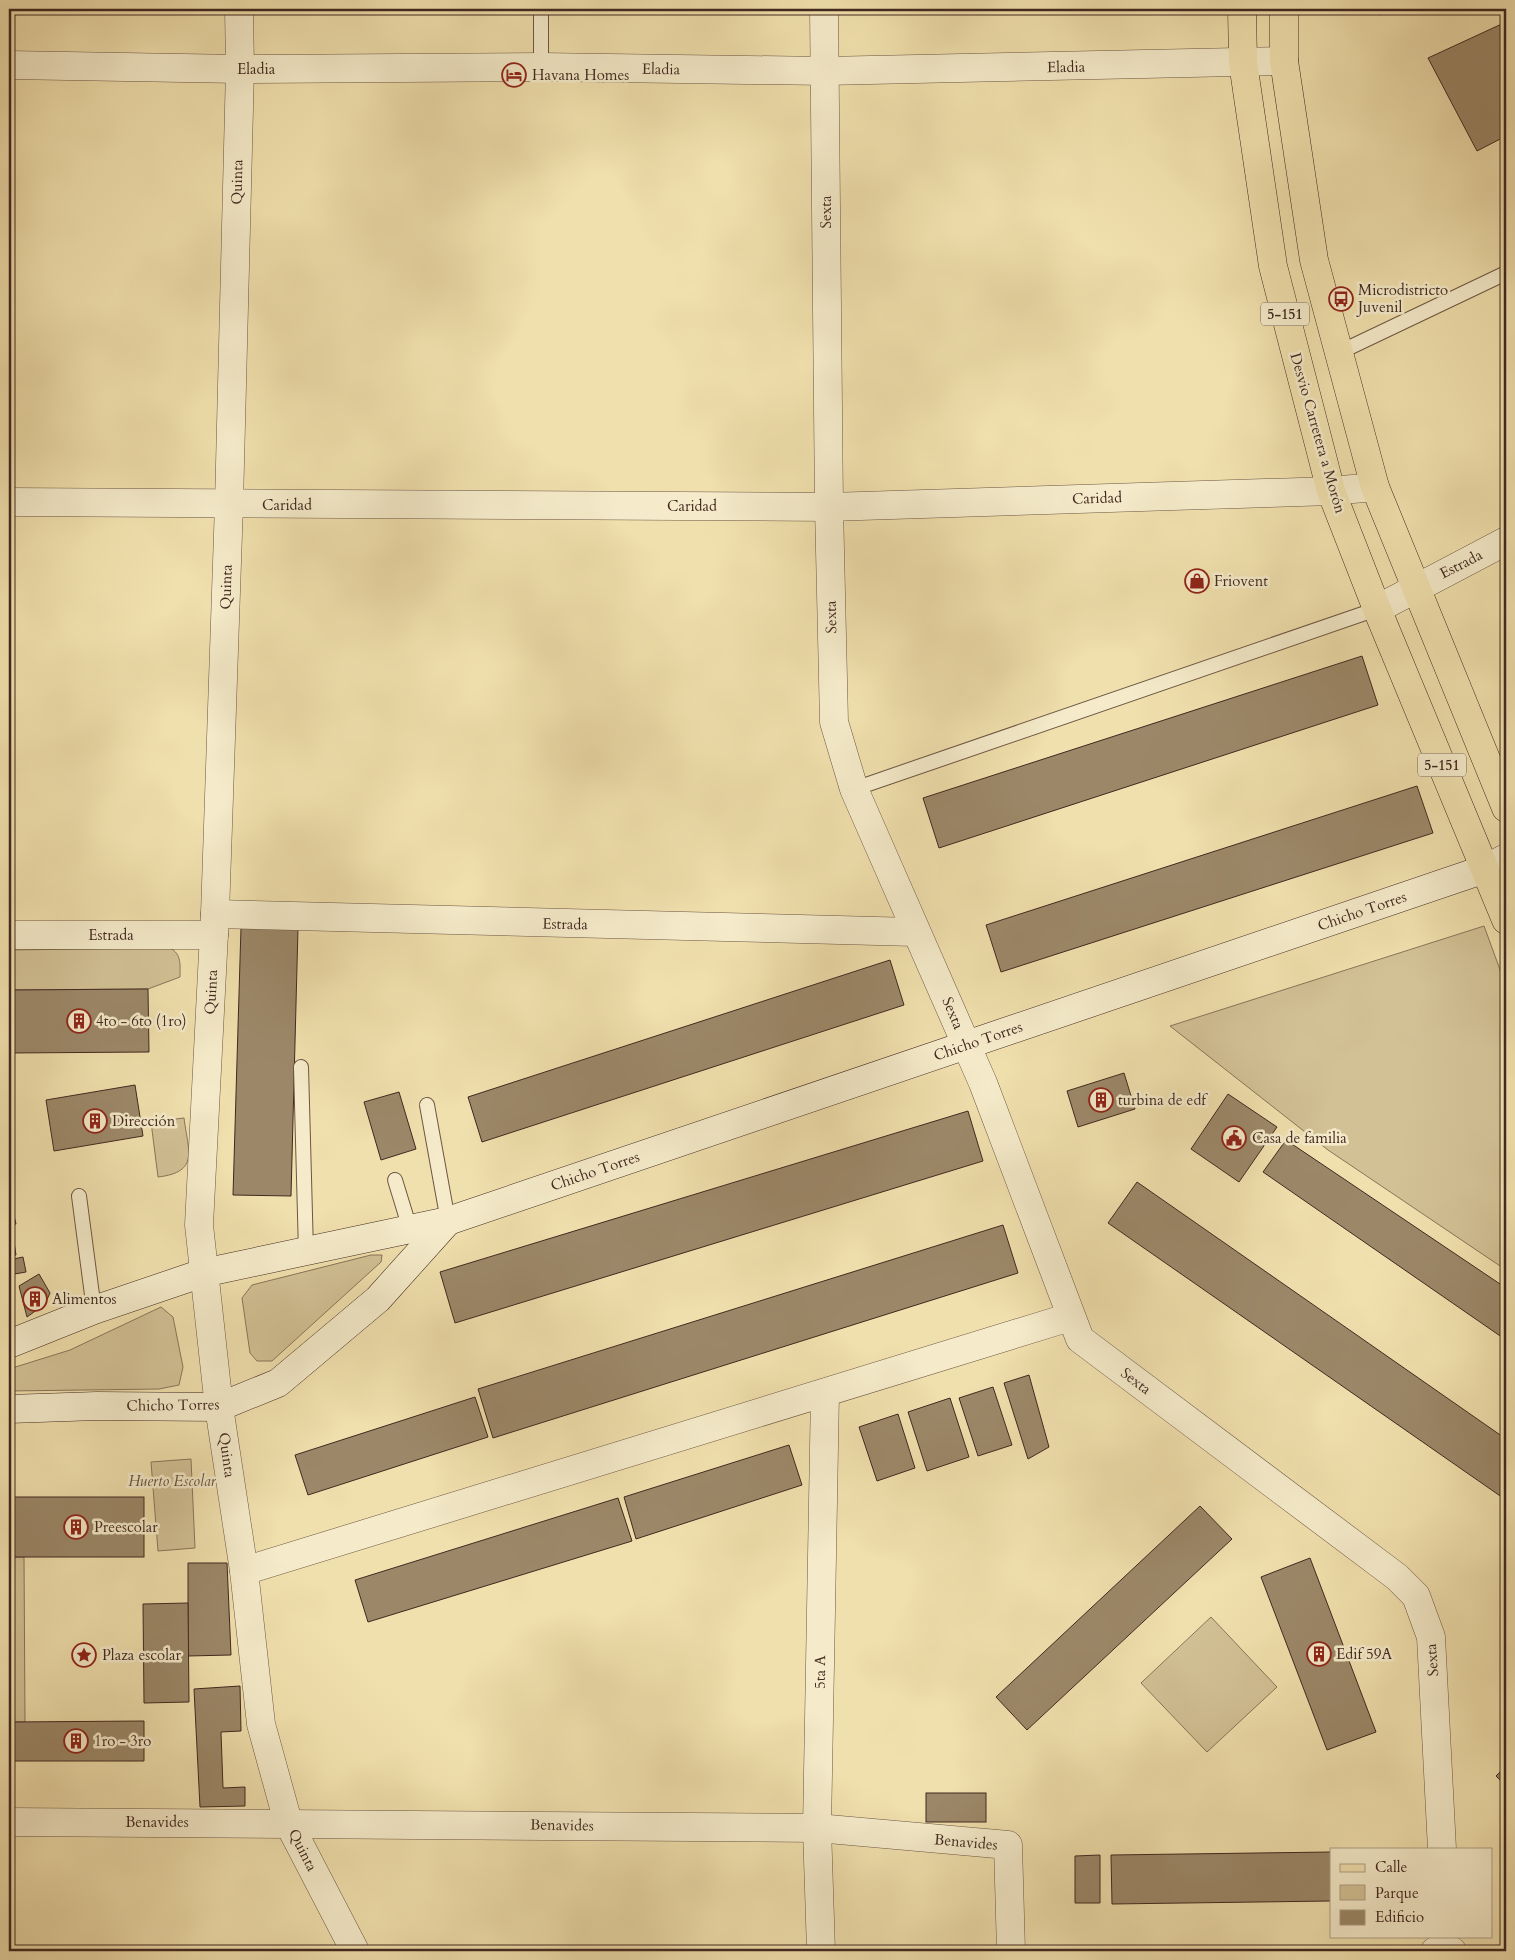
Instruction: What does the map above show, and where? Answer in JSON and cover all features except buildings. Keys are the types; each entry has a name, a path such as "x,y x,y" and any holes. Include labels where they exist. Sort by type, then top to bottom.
{"main road":[{"name":"Desvio Carretera a Morón","path":"1242,9 1243,63 1273,266 1331,491 1377,610 1496,863 1506,920"},
{"name":"5-151","path":"1284,9 1284,61 1314,260 1375,487 1506,808"}],"street":[{"name":"Quinta","path":"239,9 240,69 229,504 214,925 199,1225 219,1406 244,1571 261,1724 288,1822 355,1951"},
{"name":"Sexta","path":"824,9 829,507 834,722 854,789 915,932 955,1014 983,1082 1070,1317 1080,1339 1397,1577 1416,1596 1431,1636 1442,1848"},
{"name":"Eladia","path":"9,65 240,69 541,67 825,71 1284,61"},
{"name":"Caridad","path":"9,502 829,507 1331,491 1375,487"},
{"name":"Estrada","path":"1415,587 1506,541"},
{"path":"1377,610 1415,587"},
{"name":"Chicho Torres","path":"9,1344 94,1310 203,1273 448,1221 1496,863"},
{"name":"Estrada","path":"9,935 214,925 915,932"},
{"name":"Chicho Torres","path":"9,1409 97,1406 219,1406 278,1383 378,1299 448,1221"},
{"path":"244,1571 1070,1317"},
{"name":"5ta A","path":"821,1951 817,1828 825,1393"},
{"name":"Benavides","path":"9,1822 288,1822 817,1828 1008,1845 1011,1951"},
{"path":"1435,1951 1452,1951 1451,1938"}],"lane":[{"path":"541,9 541,67"},
{"path":"1338,353 1506,273"},
{"path":"854,789 1377,610"},
{"path":"301,1067 306,1252"},
{"path":"426,1104 448,1221"},
{"path":"395,1180 410,1229"},
{"path":"79,1196 94,1310"}],"green space":[{"path":"1484,926 1506,986 1506,1270 1328,1150 1170,1026"},
{"path":"170,948 177,954 180,965 180,977 148,989 9,990 9,950"},
{"path":"184,1118 189,1150 186,1165 171,1174 158,1177 151,1122"},
{"path":"371,1255 382,1255 381,1262 272,1361 257,1361 250,1353 242,1298 252,1285"},
{"path":"161,1307 173,1317 183,1367 179,1385 159,1389 9,1391 9,1369 70,1350"},
{"name":"Huerto Escolar","path":"191,1459 195,1548 158,1551 151,1462"},
{"path":"9,1557 24,1557 25,1722 9,1722"},
{"path":"1211,1617 1277,1687 1207,1752 1141,1683"}],"place":[{"name":"Havana Homes","path":"514,75"},
{"name":"Microdistricto Juvenil","path":"1341,299"},
{"name":"Friovent","path":"1197,581"},
{"name":"4to - 6to (1ro)","path":"79,1021"},
{"name":"turbina de edf","path":"1101,1100"},
{"name":"Dirección","path":"95,1121"},
{"name":"Casa de familia","path":"1234,1138"},
{"name":"Alimentos","path":"35,1299"},
{"name":"Preescolar","path":"76,1527"},
{"name":"Edif 59A","path":"1319,1654"},
{"name":"Plaza escolar","path":"84,1655"},
{"name":"1ro - 3ro","path":"76,1741"}]}
